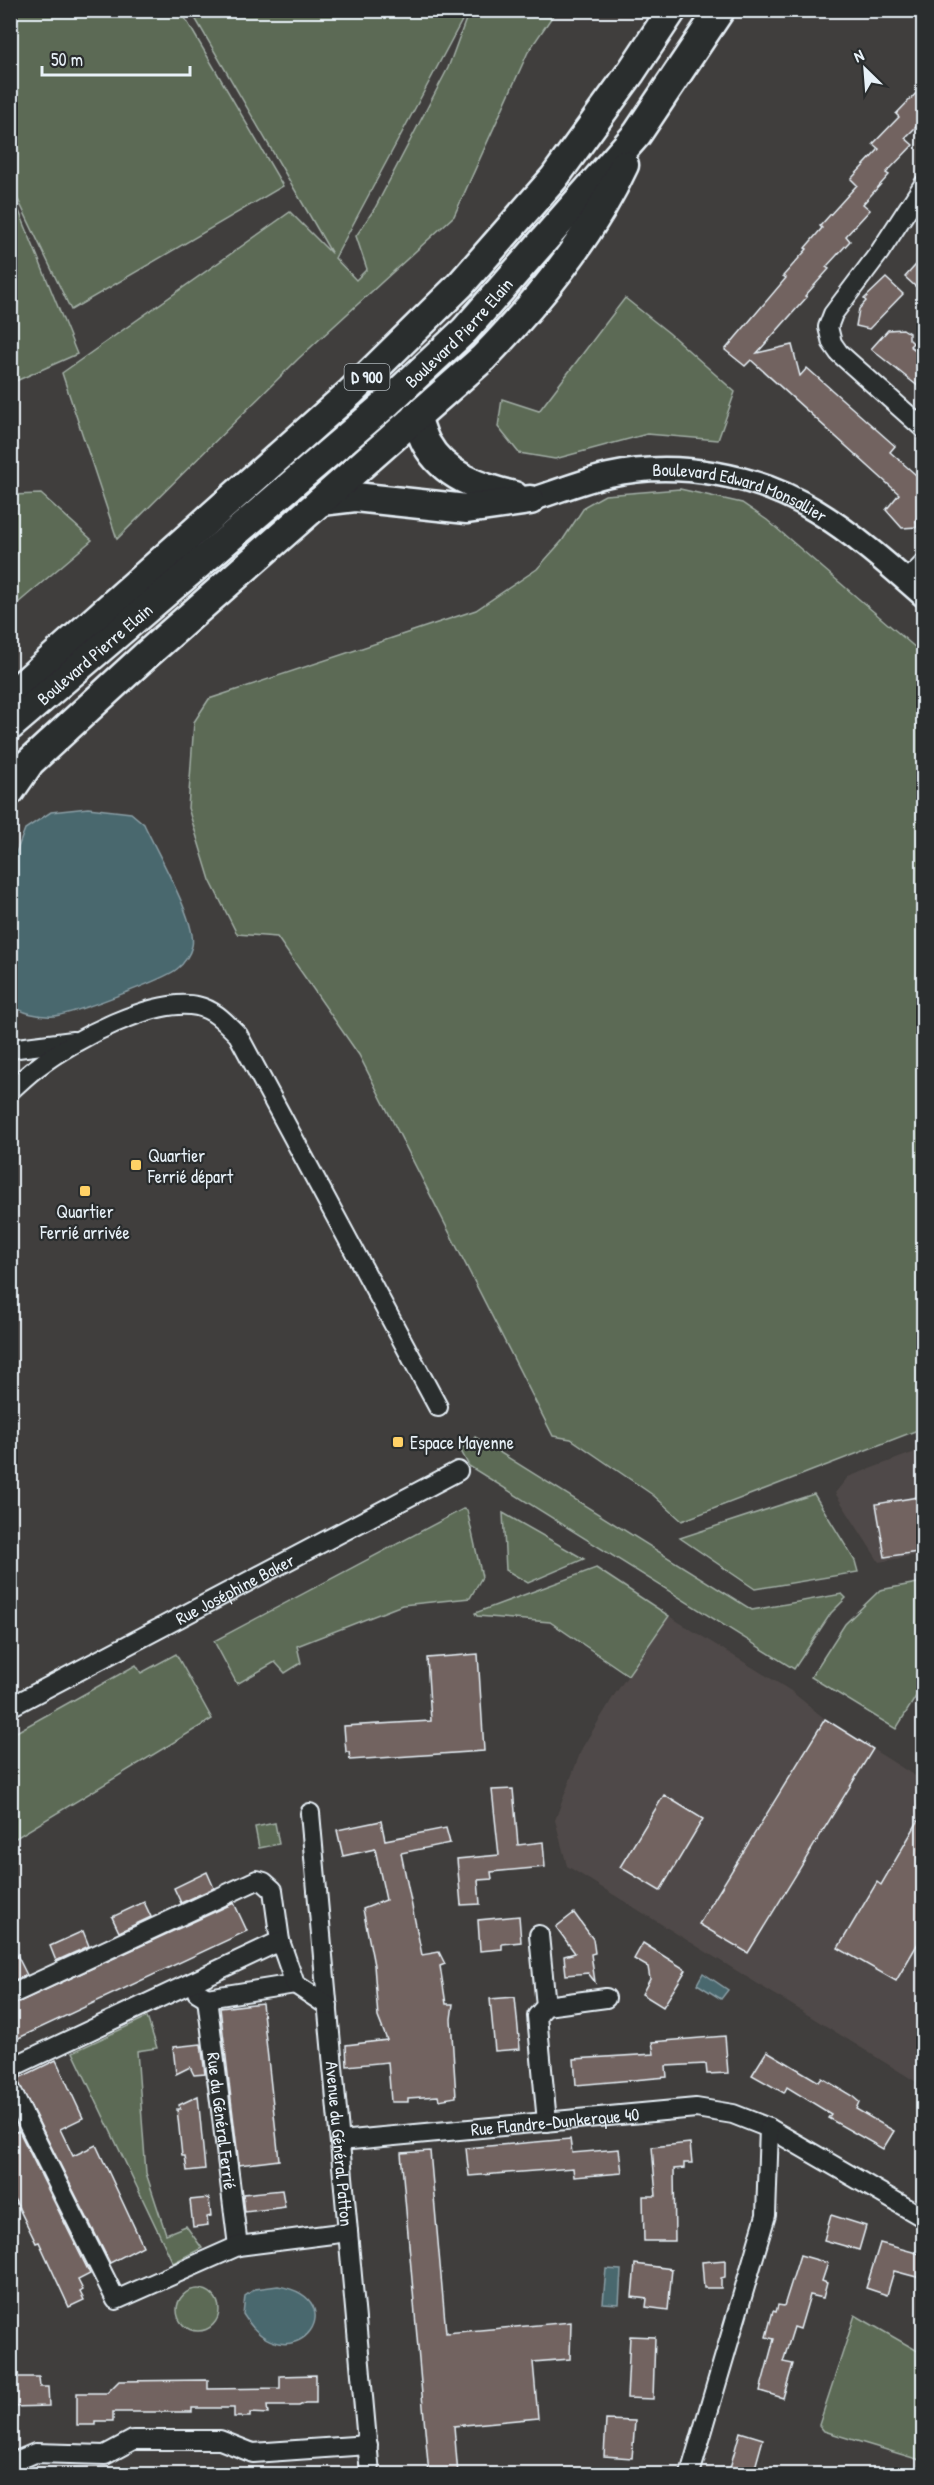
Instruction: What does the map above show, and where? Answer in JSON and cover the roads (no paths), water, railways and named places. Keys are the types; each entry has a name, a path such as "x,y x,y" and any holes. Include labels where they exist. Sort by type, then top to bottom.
{"main road":[{"name":"Boulevard Pierre Elain","path":"10,696 351,392 460,285 554,178 631,72 672,10"},
{"name":"Boulevard Pierre Elain","path":"10,726 388,402 456,338 638,134 720,10"},
{"path":"10,792 30,762 162,640 483,358 526,313 610,195 638,134"},
{"path":"416,416 426,444 448,469 478,488 530,500"},
{"path":"321,501 355,497 467,509 530,500"}],"street":[{"path":"924,184 879,254 833,314 828,327 832,343 839,353 924,429"},
{"name":"Boulevard Edward Monsallier","path":"530,500 609,475 662,469 720,475 768,487 816,510 915,588"},
{"path":"915,588 924,563"},
{"path":"11,1092 40,1065 78,1040 146,1011 176,1004 197,1006 220,1015 238,1035 438,1407"},
{"path":"10,1049 78,1040"},
{"path":"10,1083 11,1092"},
{"name":"Rue Joséphine Baker","path":"10,1707 458,1471"},
{"name":"Avenue du Général Patton","path":"310,1813 370,2475"},
{"path":"10,1995 257,1880 264,1882 273,1890 280,1941 295,1984 328,2006"},
{"path":"539,1935 546,2006"},
{"path":"10,2068 280,1941"},
{"path":"186,1986 207,1998 295,1984"},
{"name":"Rue du Général Ferrié","path":"207,1998 238,2246"},
{"path":"547,2122 537,2016 546,2006 606,1998"},
{"path":"10,2088 116,2300 238,2246 348,2232"},
{"name":"Rue Flandre-Dunkerque 40","path":"340,2141 696,2108 734,2114 769,2128 924,2218"},
{"path":"690,2475 766,2215 769,2128"},
{"path":"11,2475 21,2459 35,2453 105,2454 133,2440 220,2440 253,2453 368,2445"}],"water":[{"path":"88,808 131,813 144,824 189,921 192,946 186,959 177,969 137,988 63,1014 49,1016 31,1014 11,1004 11,866 25,829 51,812"},
{"path":"703,1973 728,1990 721,1999 697,1984"},
{"path":"606,2269 621,2270 619,2304 603,2303"},
{"path":"278,2286 302,2294 313,2307 315,2321 308,2333 296,2342 279,2343 261,2335 243,2314 245,2296 255,2289"}],"place":[{"name":"Quartier Ferrié départ","path":"136,1165"},
{"name":"Quartier Ferrié arrivée","path":"85,1191"},
{"name":"Espace Mayenne","path":"398,1442"}]}
